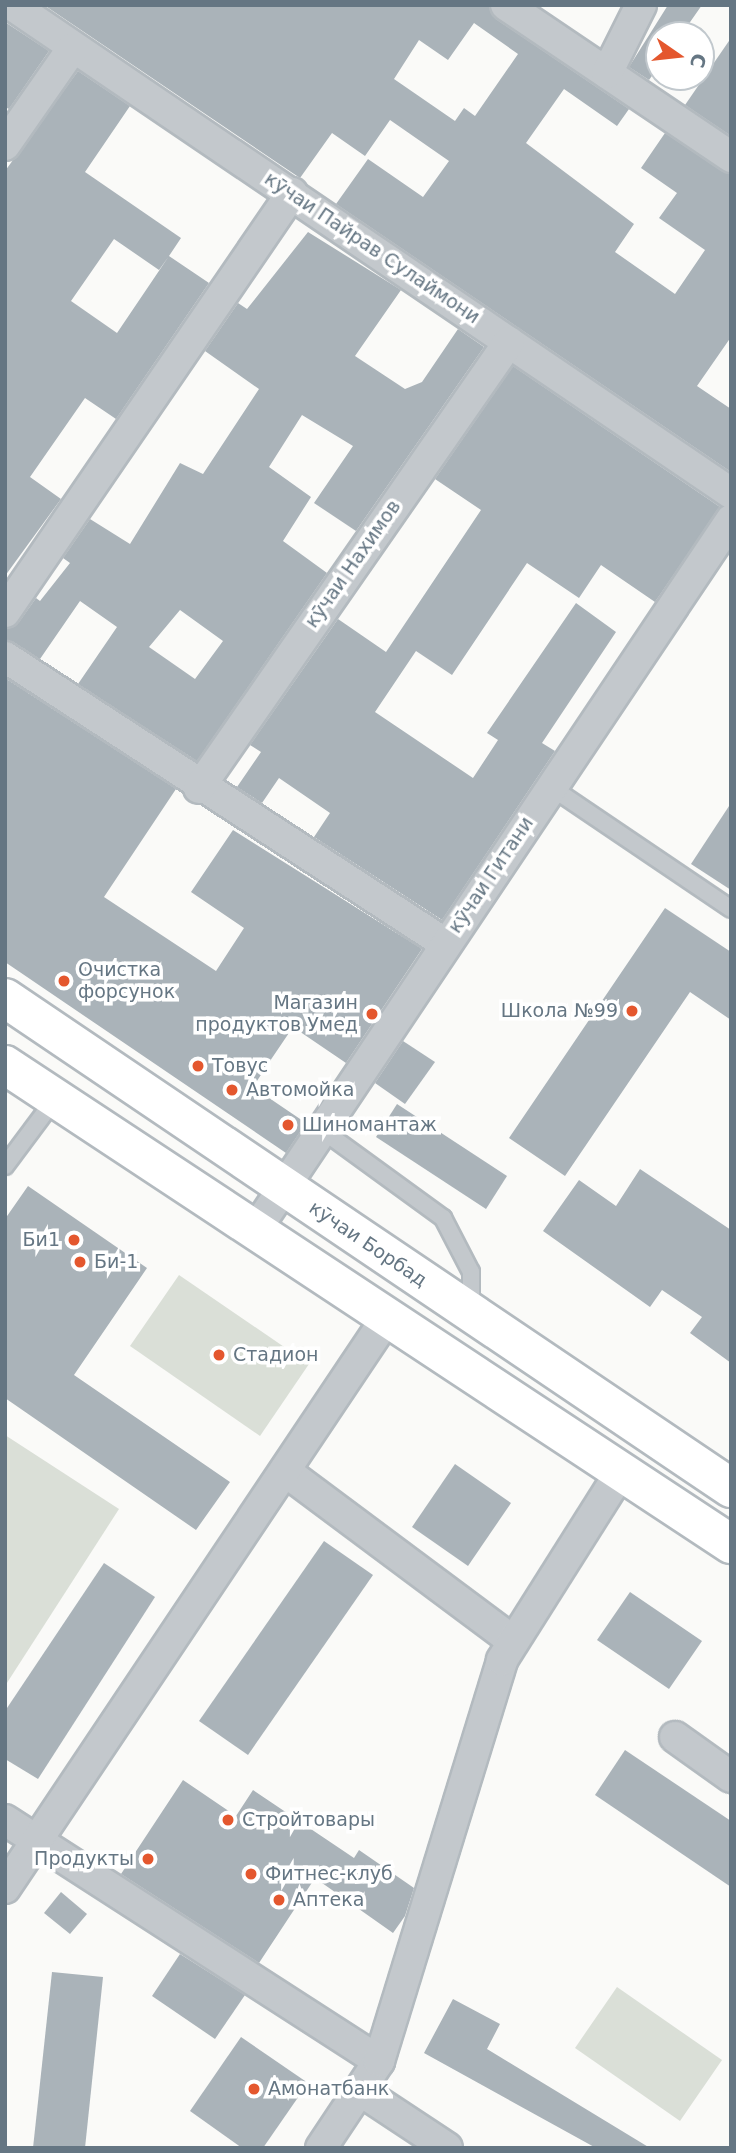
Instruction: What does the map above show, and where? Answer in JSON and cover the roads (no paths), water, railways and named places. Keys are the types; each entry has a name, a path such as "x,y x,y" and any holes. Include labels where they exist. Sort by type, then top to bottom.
{"main road":[{"name":"кӯчаи Борбад","path":"5,998 731,1488"},
{"path":"5,1065 254,1233 388,1316 731,1544"}],"street":[{"name":"кӯчаи Пайрав Сулаймони","path":"12,5 72,49 292,193 731,493"},
{"path":"506,5 731,158"},
{"path":"607,74 641,5"},
{"path":"5,145 72,49"},
{"path":"5,612 292,193"},
{"name":"кӯчаи Нахимов","path":"199,788 509,342"},
{"name":"кӯчаи Гитани","path":"254,1233 731,520"},
{"path":"5,657 199,788 446,944"},
{"path":"5,1888 388,1316"},
{"path":"321,2148 379,2061 502,1660 622,1470"},
{"path":"285,1471 513,1641"},
{"path":"675,1737 731,1777"},
{"path":"5,1820 379,2061"},
{"path":"361,2091 446,2148"}],"lane":[{"path":"551,787 731,908"},
{"path":"5,1166 55,1099"},
{"path":"322,1130 443,1218 471,1272 470,1313"}],"place":[{"name":"Очистка форсунок","path":"64,981"},
{"name":"Школа №99","path":"632,1011"},
{"name":"Магазин продуктов Умед","path":"372,1014"},
{"name":"Товус","path":"198,1066"},
{"name":"Автомойка","path":"232,1090"},
{"name":"Шиномантаж","path":"288,1125"},
{"name":"Би1","path":"74,1240"},
{"name":"Би-1","path":"80,1262"},
{"name":"Стадион","path":"219,1355"},
{"name":"Стройтовары","path":"228,1820"},
{"name":"Продукты","path":"148,1859"},
{"name":"Фитнес-клуб","path":"251,1874"},
{"name":"Аптека","path":"279,1900"},
{"name":"Амонатбанк","path":"254,2089"}]}
